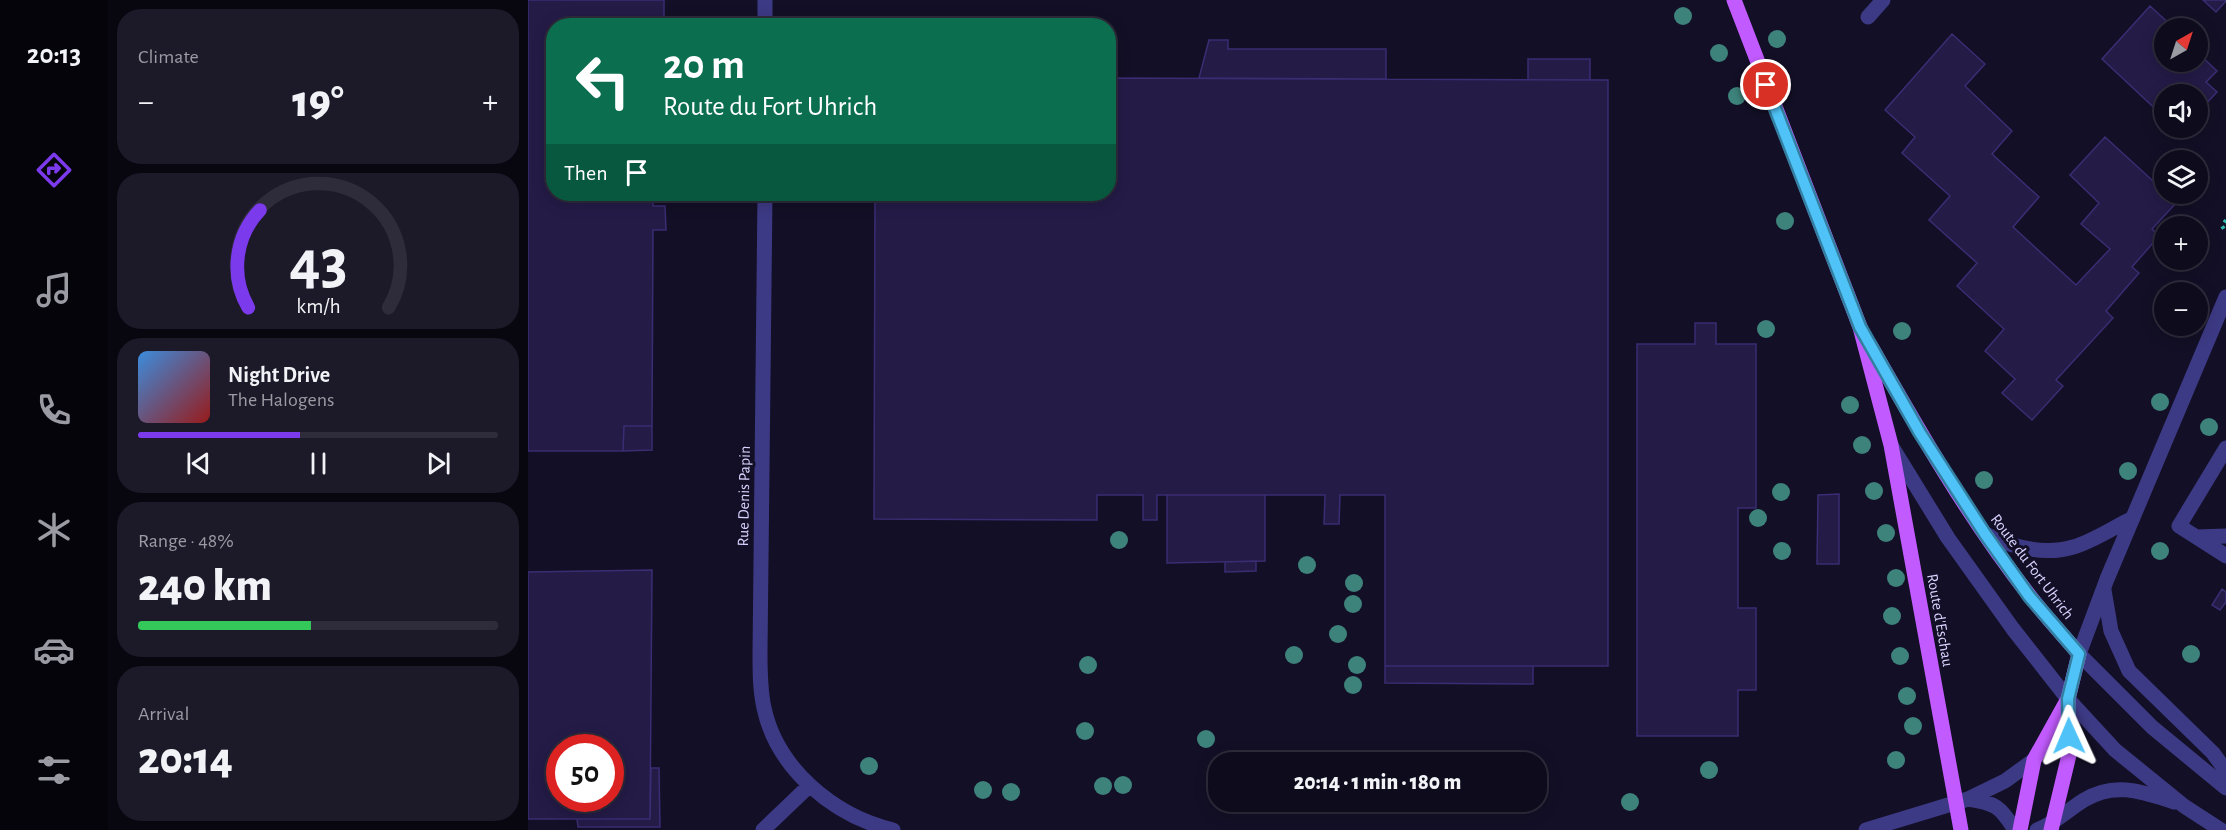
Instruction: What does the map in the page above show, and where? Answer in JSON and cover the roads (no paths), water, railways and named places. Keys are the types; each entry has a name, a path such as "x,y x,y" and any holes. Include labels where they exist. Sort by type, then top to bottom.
{"main road":[{"name":"Route du Fort Uhrich","path":"1734,0 1860,327 1891,445"},
{"name":"Route du Fort Uhrich","path":"1860,327 1920,433 1985,534 2029,596 2079,654"},
{"name":"Route d'Eschau","path":"1891,445 1962,801 1961,830"},
{"path":"2052,827 2069,755 2068,699 2079,654"},
{"path":"2020,830 2034,760 2068,699"}],"street":[{"path":"765,0 765,18"},
{"path":"1868,16 1883,0"},
{"name":"Rue Denis Papin","path":"765,201 760,679 764,710 774,736 790,764 809,786 858,818 893,830"},
{"path":"2079,654 2103,587 2226,297"},
{"name":"Route du Fort Uhrich","path":"1891,445 1948,538 2013,629 2068,699 2115,750 2184,806 2221,830"},
{"path":"2226,448 2179,526 2226,556"},
{"path":"1985,534 2025,549 2073,548 2133,518"},
{"path":"2197,537 2226,536"},
{"path":"2103,587 2111,631 2129,671 2213,753 2226,771"},
{"name":"Route du Fort Uhrich","path":"2079,654 2152,727 2226,788"},
{"path":"1866,830 1962,801 2005,781 2034,760"},
{"path":"763,830 809,786"},
{"path":"2037,830 2052,827 2085,800 2104,791 2121,788 2141,791 2184,806"},
{"path":"1962,801 1991,802 2004,812 2015,830"}]}
